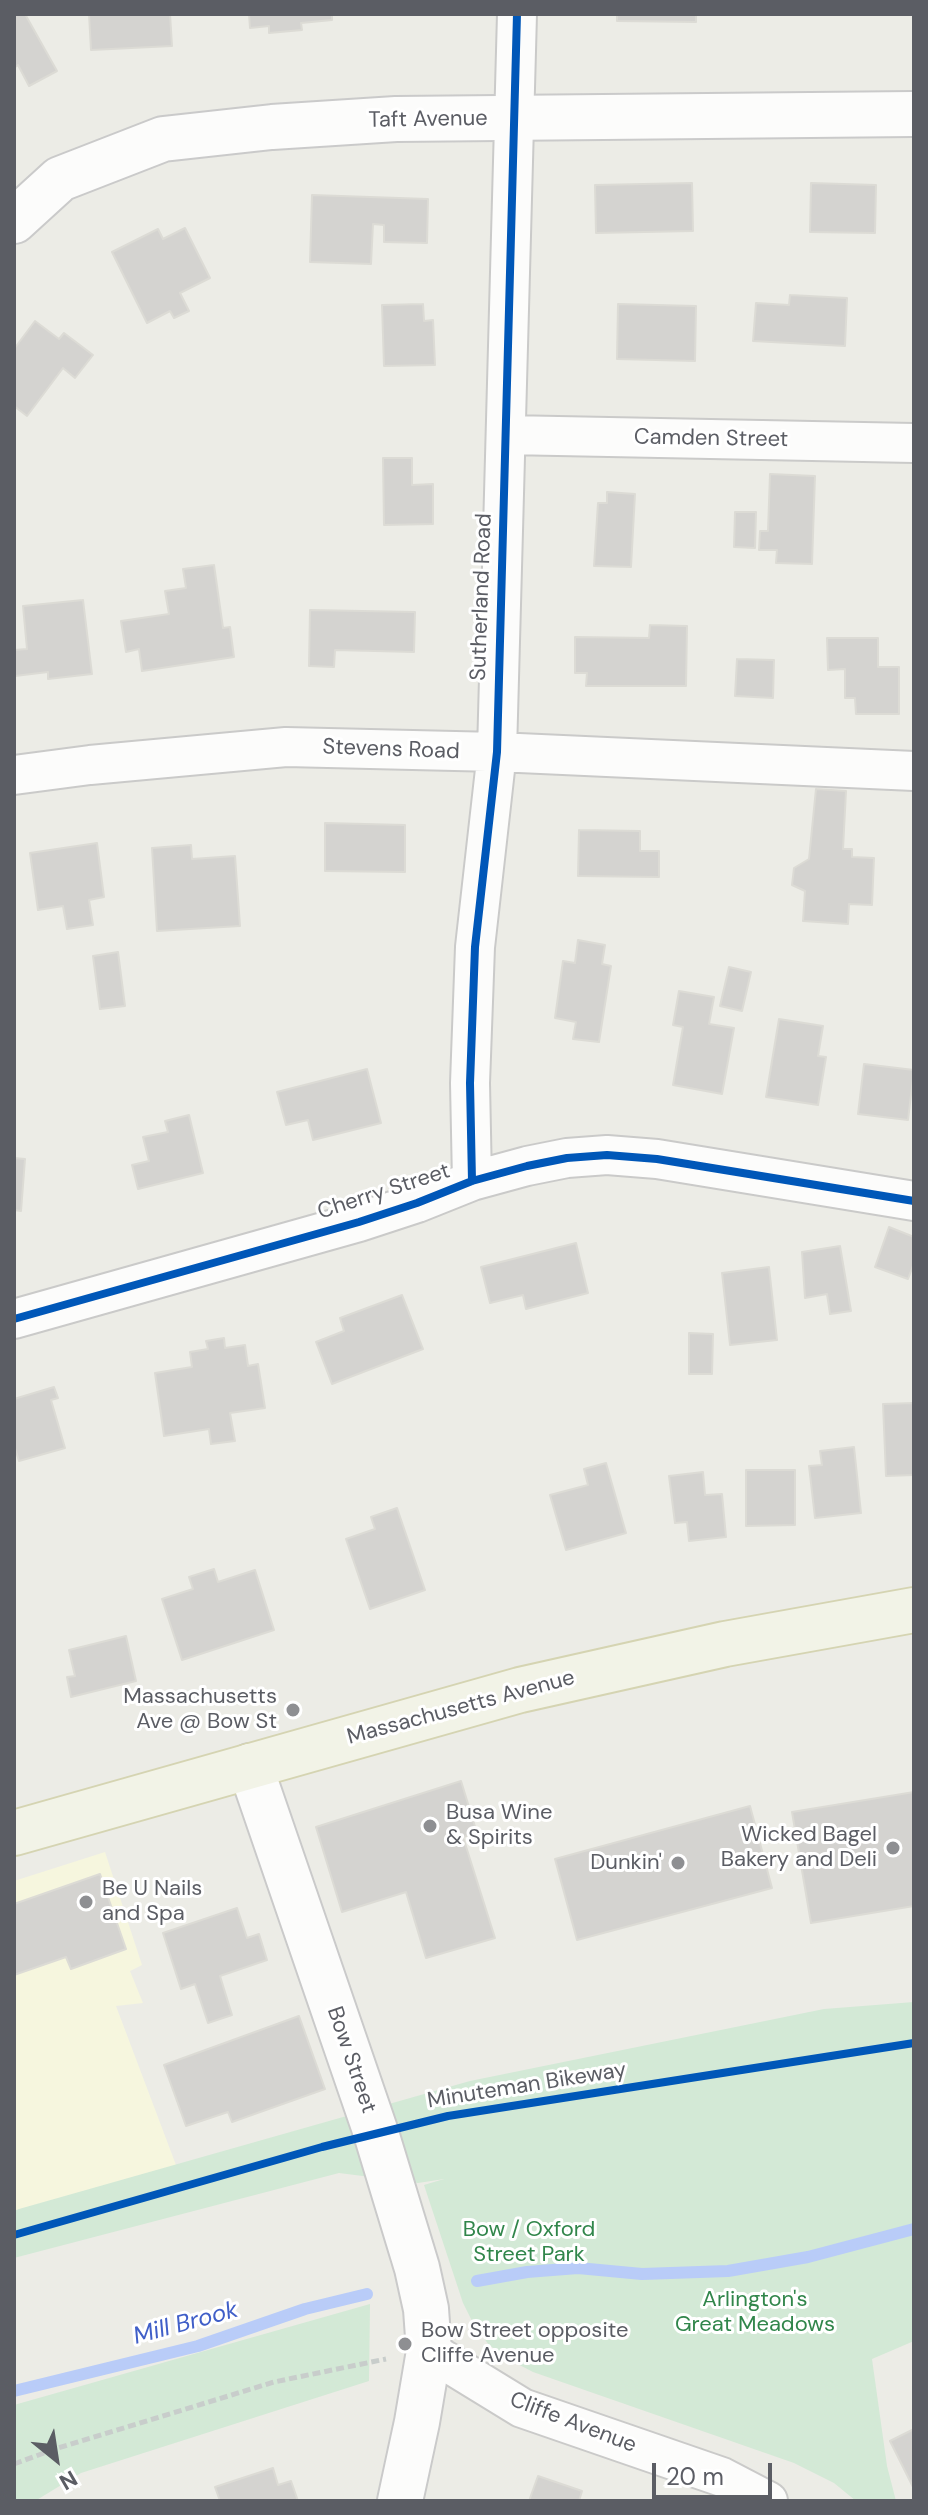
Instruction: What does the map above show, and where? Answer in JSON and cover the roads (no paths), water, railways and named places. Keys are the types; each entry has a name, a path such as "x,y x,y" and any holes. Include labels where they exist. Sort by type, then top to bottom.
{"main road":[{"name":"Massachusetts Avenue","path":"14,1833 520,1690 725,1644 914,1610"}],"street":[{"name":"Sutherland Road","path":"472,1181 470,1083 475,947 497,752 517,14"},
{"name":"Taft Avenue","path":"14,221 60,179 163,139 272,127 396,119 914,114"},
{"name":"Camden Street","path":"507,435 914,443"},
{"name":"Stevens Road","path":"14,775 286,747 497,752 914,771"},
{"name":"Cherry Street","path":"14,1319 359,1222 472,1181 554,1160 607,1155 657,1159 914,1201"},
{"name":"Bow Street","path":"250,1766 376,2133 403,2219 426,2309 429,2351 400,2501"},
{"name":"Cliffe Avenue","path":"429,2351 522,2408 722,2477 768,2501"}],"waterway":[{"path":"477,2281 527,2272 578,2268 642,2274 728,2271 808,2257 914,2229"},
{"name":"Mill Brook","path":"14,2391 198,2346 305,2309 367,2294"}],"place":[{"name":"Massachusetts Ave @ Bow St","path":"293,1710"},
{"name":"Busa Wine & Spirits","path":"430,1826"},
{"name":"Wicked Bagel Bakery and Deli","path":"893,1848"},
{"name":"Dunkin'","path":"678,1863"},
{"name":"Be U Nails and Spa","path":"86,1902"},
{"name":"Bow Street opposite Cliffe Avenue","path":"405,2344"}],"park label":[{"name":"Bow / Oxford Street Park","path":"529,2242"},
{"name":"Arlington's Great Meadows","path":"755,2312"}]}
